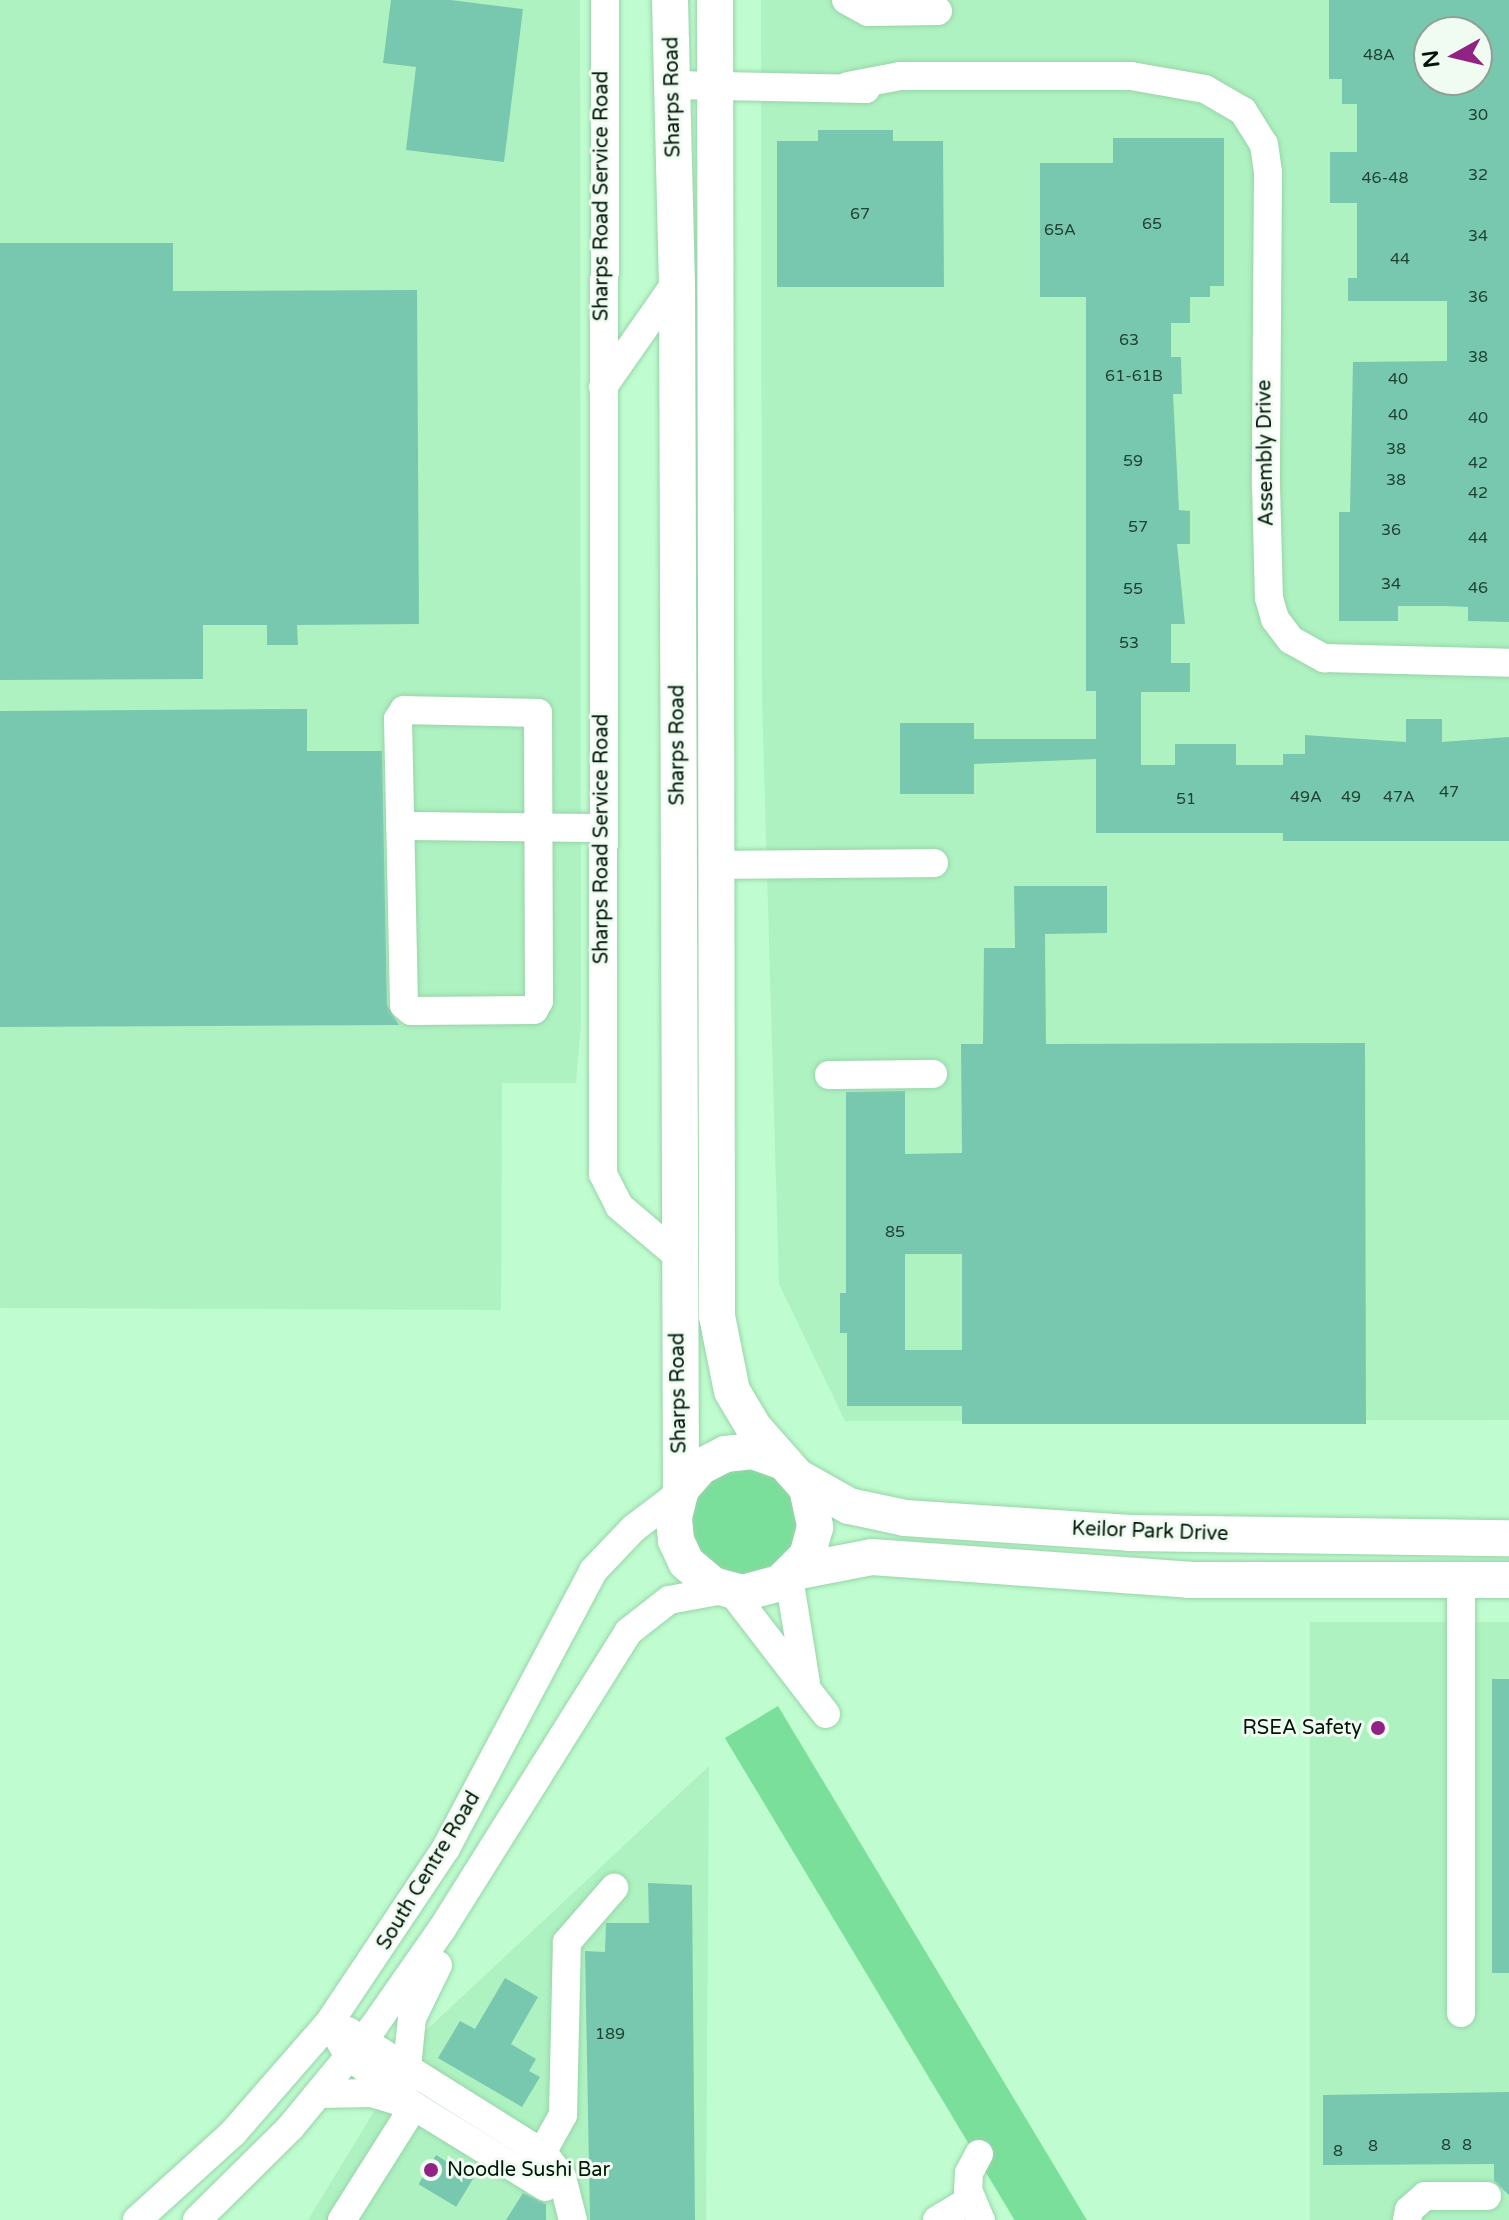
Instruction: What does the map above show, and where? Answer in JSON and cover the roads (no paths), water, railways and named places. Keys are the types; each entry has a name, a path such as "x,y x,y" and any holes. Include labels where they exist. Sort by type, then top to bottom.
{"main road":[{"name":"Sharps Road","path":"670,0 677,281 680,1492"},
{"name":"Sharps Road","path":"715,0 720,1351 732,1391 791,1470"},
{"path":"792,1575 807,1556 815,1527 814,1507 791,1470 753,1451 725,1454 700,1467 680,1492 674,1517 680,1552 694,1571 728,1591 762,1591 792,1575 872,1557 1189,1580 1509,1580"},
{"name":"Keilor Park Drive","path":"791,1470 849,1506 905,1518 1130,1533 1509,1538"}],"street":[{"name":"Sharps Road Service Road","path":"605,0 601,391 603,1174 619,1206 678,1256"},
{"path":"846,0 868,12 938,11"},
{"name":"Assembly Drive","path":"673,85 848,86 900,76 1131,76 1231,100 1252,120 1267,157 1266,486 1269,598 1275,619 1291,640 1324,658 1509,663"},
{"name":"Sharps Road Service Road","path":"601,391 614,365 677,281"},
{"path":"533,710 540,720 539,1007 411,1011 401,996 400,826 401,713 533,710"},
{"path":"400,826 602,828"},
{"path":"718,865 934,863"},
{"path":"829,1075 933,1074"},
{"name":"South Centre Road","path":"137,2220 233,2133 329,2023 446,1848 593,1571 623,1538 680,1492"},
{"path":"792,1575 806,1683"},
{"path":"1461,1580 1461,2013"},
{"path":"728,1591 764,1639 806,1683 826,1714"},
{"name":"South Centre Road","path":"197,2220 290,2128 357,2047 442,1929 628,1632 669,1600 728,1591"},
{"path":"407,2067 416,2002 503,1831"},
{"path":"537,2165 557,2133 565,2097 563,1970 567,1942 614,1888"},
{"path":"329,2023 414,2106"},
{"path":"357,2047 407,2067 537,2165"},
{"path":"319,2094 372,2093 414,2106 562,2177 572,2211"},
{"path":"342,2220 414,2106"},
{"path":"224,2220 254,2189 290,2128"},
{"path":"937,2220 976,2210 969,2173 979,2154"},
{"path":"1407,2220 1409,2210 1425,2196 1487,2196"}],"place":[{"name":"RSEA Safety","path":"1378,1728"},
{"name":"Noodle Sushi Bar","path":"431,2170"}]}
